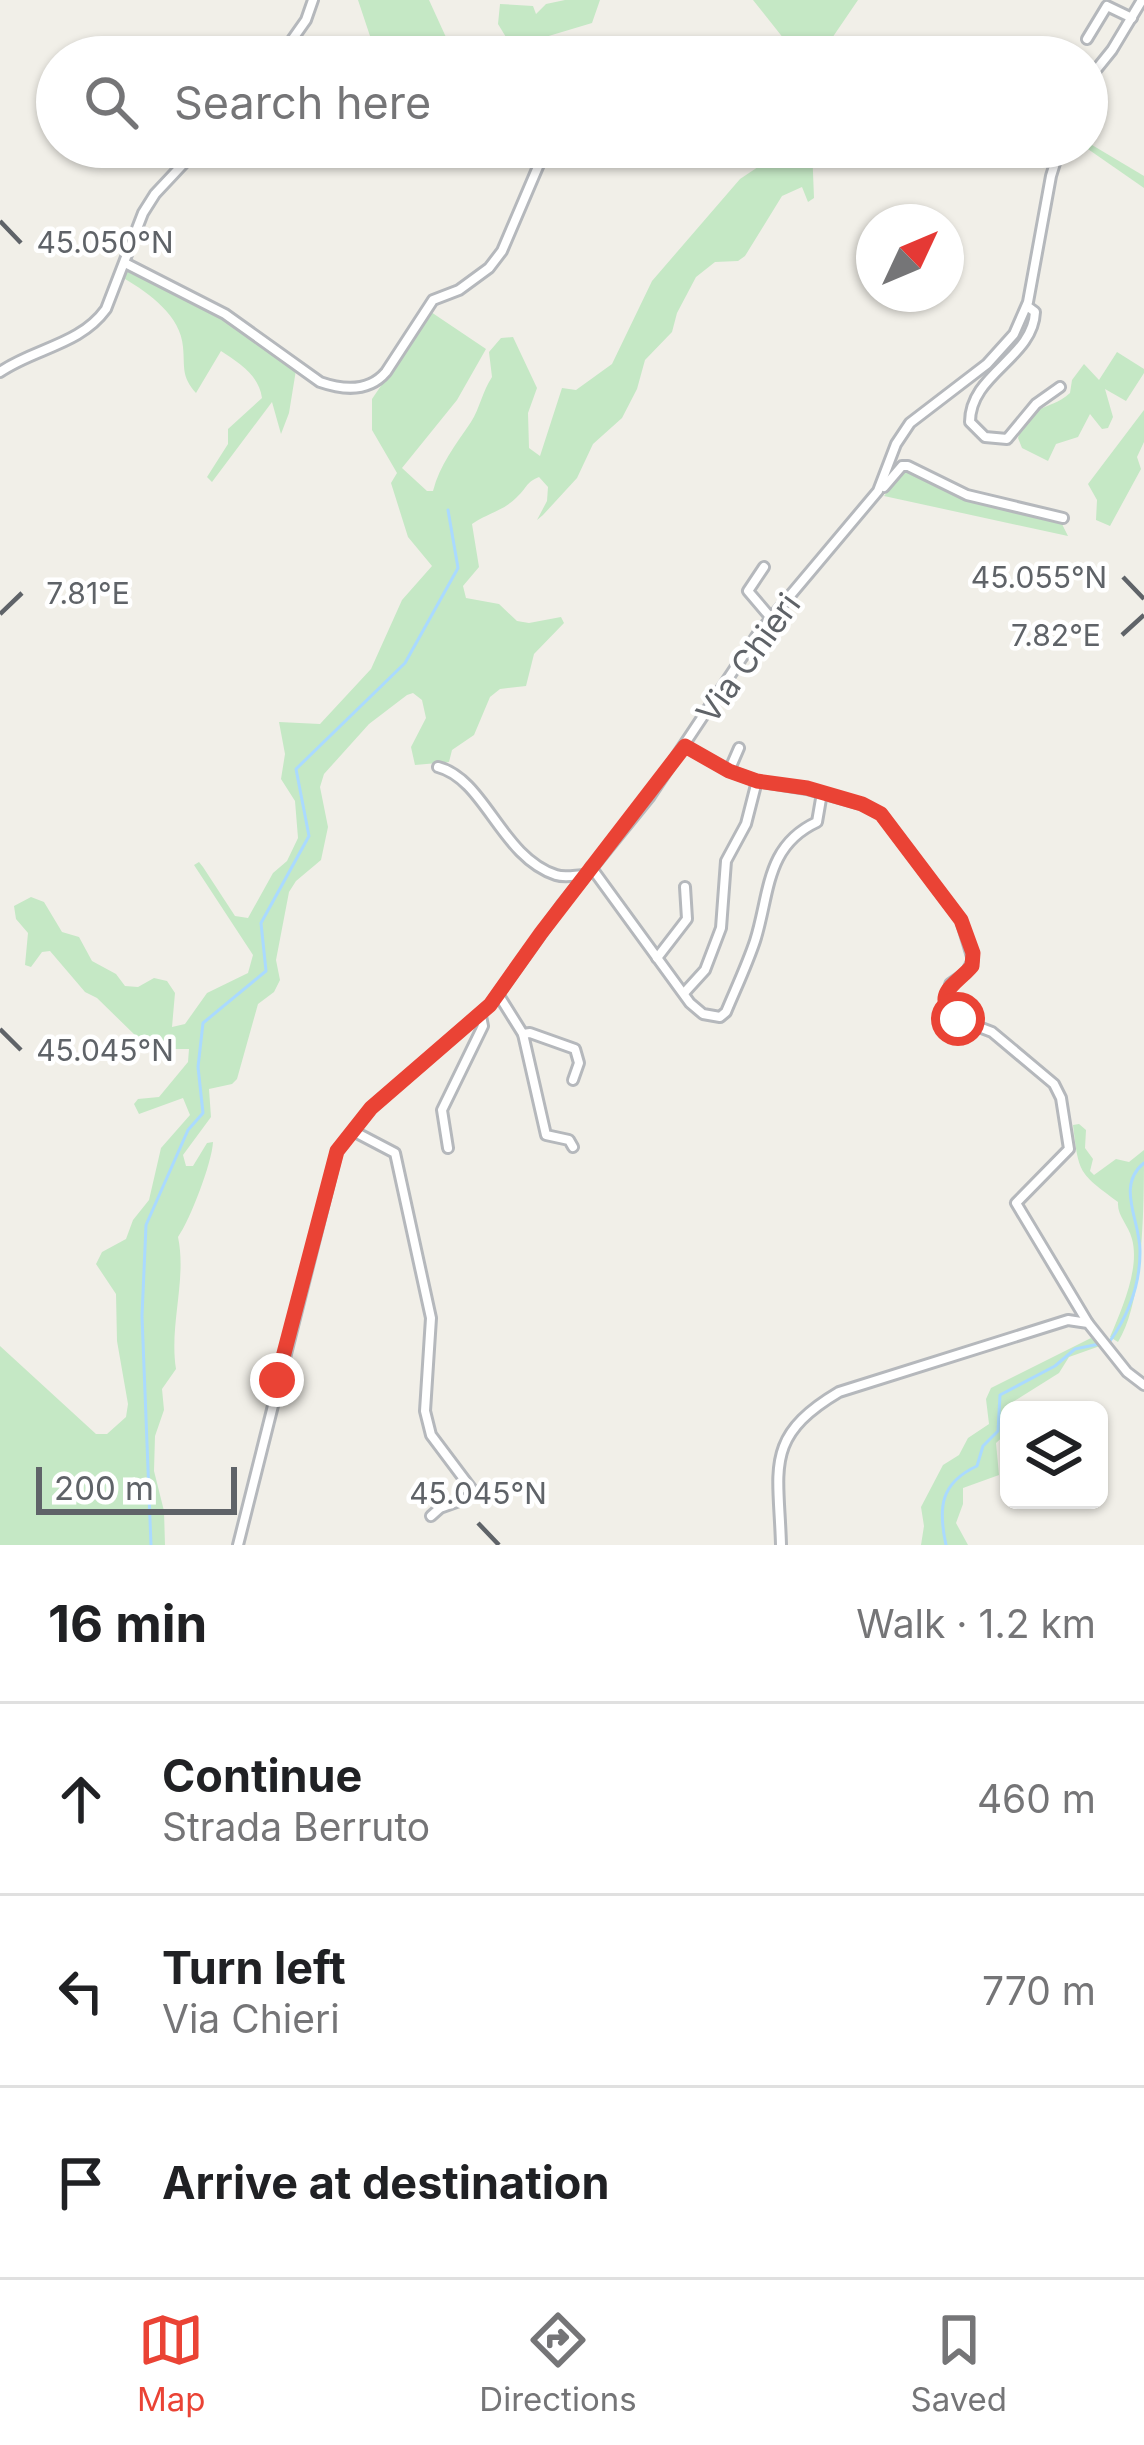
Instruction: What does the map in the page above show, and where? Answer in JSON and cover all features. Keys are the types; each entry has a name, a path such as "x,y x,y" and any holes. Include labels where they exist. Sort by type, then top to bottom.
{"street":[{"path":"296,36 313,0"},
{"path":"1108,52 1142,0"},
{"path":"1089,36 1107,6 1132,18"},
{"path":"0,371 61,344 98,320 143,213 180,168"},
{"path":"124,262 225,314 320,382 338,388 367,386 386,373 433,300 458,290 489,268 502,251 537,168"},
{"name":"Via Chieri","path":"238,1545 331,1166 352,1131 404,1077 481,1016 685,746 771,618 878,491 910,422 1001,350 1017,329 1027,306 1053,168"},
{"path":"1027,306 1035,312 1035,321 1012,356 980,387 970,422 986,437 1007,439 1036,404 1060,387"},
{"path":"878,491 902,466 908,466 968,495 1063,518"},
{"path":"764,567 748,591 771,618"},
{"path":"685,746 757,781 822,793 881,814 961,920 973,960 948,988 951,1012 992,1032 1054,1084 1061,1098 1069,1149 1016,1203 1088,1323 1127,1372 1144,1385"},
{"path":"729,771 739,748"},
{"path":"438,767 465,782 502,835 527,856 560,876 588,871 667,976 690,1003 714,1019 726,1012 754,944 769,878 792,836 817,822 822,793"},
{"path":"685,992 705,970 722,928 726,861 746,824 757,781"},
{"path":"657,958 687,919 685,887"},
{"path":"498,994 524,1034 544,1131 548,1137 569,1140 573,1147"},
{"path":"448,1148 442,1110 483,1026 481,1016"},
{"path":"524,1034 575,1049 579,1063 573,1080"},
{"path":"352,1131 395,1153 431,1318 425,1411 431,1435 476,1495 431,1516"},
{"path":"781,1545 777,1469 788,1436 810,1410 839,1392 1053,1323 1088,1323"}],"green space":[{"path":"358,0 429,0 445,36 370,36"},
{"path":"600,0 592,23 549,36 505,36 498,24 500,4 533,6 536,14 546,4"},
{"path":"753,0 858,0 833,36 782,36"},
{"path":"1108,155 1144,176 1144,188 1108,163"},
{"path":"756,168 813,168 814,198 808,202 802,187 782,196 745,256 715,262 696,277 672,332 645,360 622,418 593,444 577,478 543,515 537,520 548,487 539,477 507,505 472,524 479,567 463,586 466,598 499,604 517,621 561,617 564,623 534,654 526,686 500,689 490,697 474,735 452,750 449,762 415,765 411,747 426,718 422,700 413,693 407,695 369,724 324,774 320,787 328,827 321,860 289,892 276,960 280,980 274,992 258,1004 237,1079 209,1089 211,1117 183,1155 186,1166 193,1166 207,1143 213,1142 200,1191 178,1237 176,1369 162,1389 164,1410 155,1436 154,1471 164,1511 165,1545 0,1545 0,1346 96,1434 107,1434 126,1417 116,1294 96,1264 102,1252 126,1239 133,1220 149,1200 161,1148 190,1115 183,1098 139,1114 134,1104 138,1099 159,1097 188,1062 189,1049 164,1049 139,1039 85,992 50,951 42,952 31,967 25,965 28,933 16,919 14,906 31,897 44,902 62,932 79,937 92,961 116,974 125,986 138,987 154,978 167,981 175,993 172,1027 185,1024 207,993 248,973 253,955 194,865 199,862 235,916 248,918 298,838 295,801 281,779 285,754 279,722 320,724 371,669 402,600 432,566 408,537 391,483 397,473 372,430 372,399 431,312 486,349 457,400 402,468 433,491 492,377 489,352 501,338 513,337 537,388 528,413 529,448 540,456 562,388 576,390 612,364 652,281 740,179"},
{"path":"127,266 223,317 296,370 281,434 272,402 212,482 207,477 228,444 228,429 262,398 260,390 247,370 221,351 196,393 186,377 176,325 153,298 125,279"},
{"path":"1117,352 1144,373 1126,401 1105,389 1113,417 1108,428 1102,429 1090,414 1078,437 1056,444 1048,461 1022,448 1018,438 1028,418 1070,393 1072,380 1084,364 1099,380"},
{"path":"1144,410 1144,442 1137,457 1141,469 1110,526 1096,520 1097,500 1088,484"},
{"path":"903,473 913,473 968,499 1062,524 1068,536 884,496"},
{"path":"1073,1125 1086,1130 1085,1148 1093,1159 1090,1171 1094,1175 1116,1159 1129,1162 1144,1150 1138,1278 1118,1342 1110,1337 1132,1275 1134,1250 1118,1202 1083,1171"},
{"path":"1091,1338 1100,1346 1069,1357 1059,1373 1014,1401 1000,1401 999,1475 963,1488 956,1523 968,1545 921,1545 921,1507 943,1465 989,1424 986,1399 991,1388"}],"waterway":[{"path":"151,1545 142,1316 146,1225 188,1130 203,1113 198,1067 203,1023 266,971 261,923 309,836 296,769 405,663 458,568 448,510"},
{"path":"1110,1341 1136,1288 1140,1252 1130,1193 1131,1182 1144,1163"},
{"path":"946,1545 945,1498 955,1480 977,1466 983,1446 998,1431 1000,1395 1055,1366 1075,1349 1099,1344"}],"route":[{"path":"277,1380 337,1151 371,1108 404,1077 481,1016 685,746 729,771 862,804 891,823 961,920 973,953 972,966 950,984 946,998 958,1019"}]}
